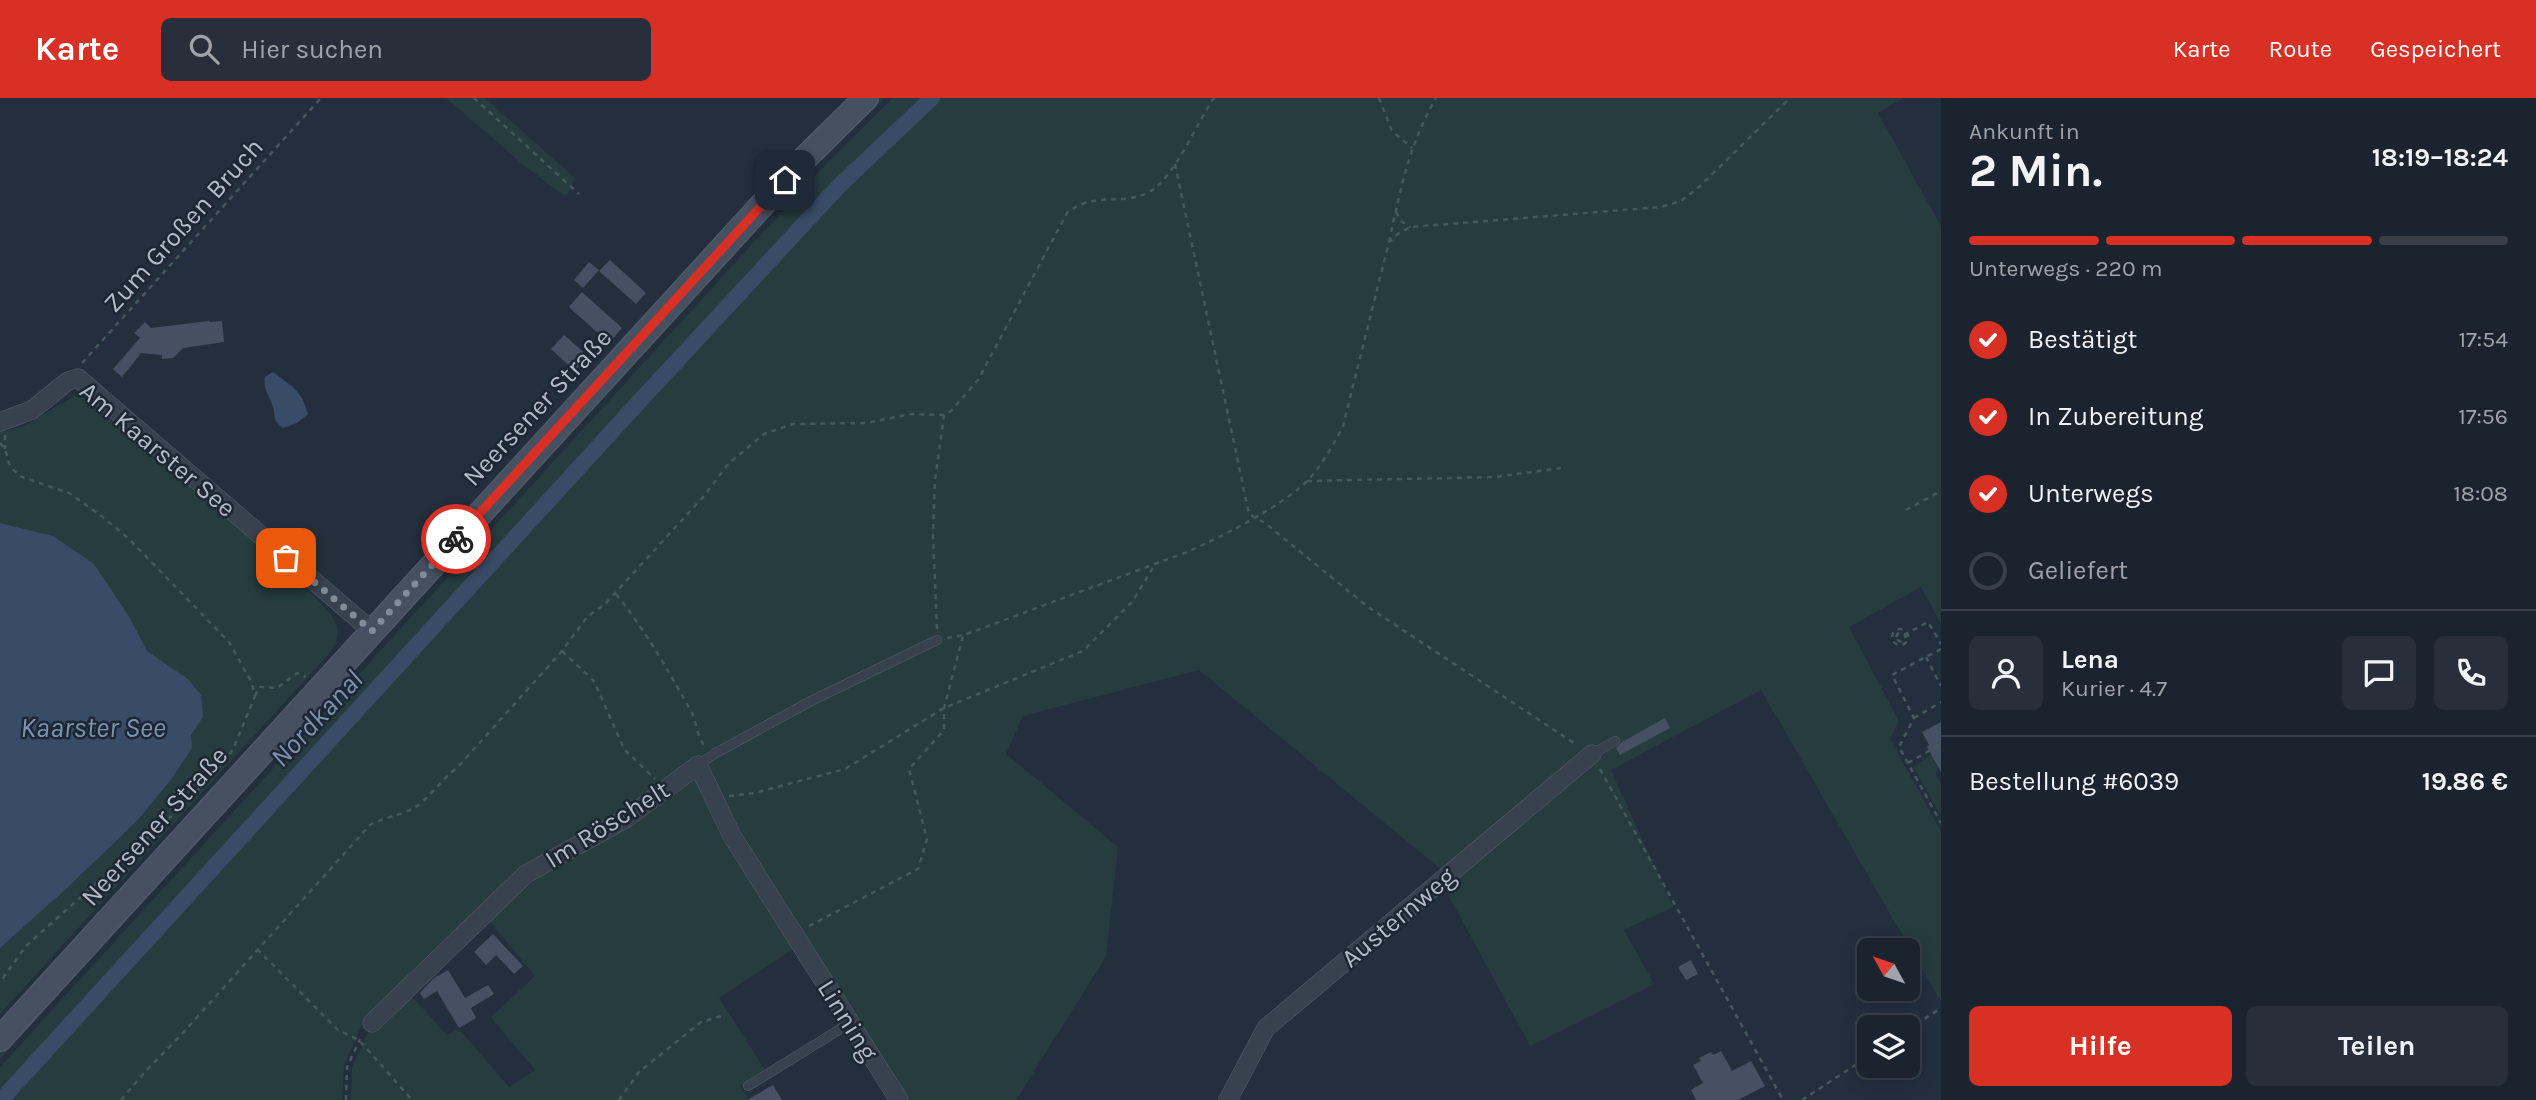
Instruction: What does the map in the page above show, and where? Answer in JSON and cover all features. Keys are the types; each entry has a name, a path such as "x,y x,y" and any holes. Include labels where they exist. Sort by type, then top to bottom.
{"main road":[{"name":"Neersener Straße","path":"0,1039 804,159 866,98"}],"street":[{"name":"Am Kaarster See","path":"0,422 32,410 73,379 83,381 372,631"},
{"name":"Austernweg","path":"1228,1100 1266,1028 1592,754"},
{"name":"Im Röschelt","path":"372,1023 526,874 627,818 698,765 716,797 732,836 797,939"},
{"name":"Linning","path":"797,939 899,1100"}],"lane":[{"path":"698,765 813,700 937,639"},
{"path":"1592,754 1615,741"},
{"path":"748,1086 850,1023"}],"path":[{"name":"Zum Großen Bruch","path":"73,379 82,363 321,98"},
{"path":"474,98 579,194"},
{"path":"1214,98 1162,182 1136,197 1090,200 1079,204 1067,214 978,380 965,397 944,415 935,480 933,535 937,639 964,635 1156,564 1218,538 1307,481 1336,441 1343,426 1412,148 1418,129 1436,98"},
{"path":"1379,98 1392,131 1412,148"},
{"path":"1389,242 1411,227 1661,207 1681,201 1699,187 1790,98"},
{"path":"1175,164 1249,514 1265,523 1368,607 1592,754 1783,1100"},
{"path":"1396,212 1401,221 1411,227"},
{"path":"121,1100 370,825 421,804 446,776 457,768 562,651 587,617 616,594 704,496 727,464 764,434 793,424 866,423 911,414 944,415"},
{"path":"0,443 5,449 9,466 19,476 68,493 128,538 229,642 251,681 255,696"},
{"path":"1307,481 1495,477 1561,468"},
{"path":"1906,510 1941,491"},
{"path":"716,797 754,793 845,769 944,708 1083,651 1132,602 1156,564"},
{"path":"616,594 636,618 661,658 695,720 701,743 714,754"},
{"path":"1906,634 1928,622 1941,644"},
{"path":"1900,629 1906,634 1906,643 1894,643 1895,632 1900,629"},
{"path":"797,939 812,922 918,869 927,839 909,769 943,730 944,708 964,635"},
{"path":"1914,718 1892,675 1941,649"},
{"path":"562,651 594,681 624,749 666,789"},
{"path":"1926,657 1941,686"},
{"path":"251,681 259,687 277,688 297,673 303,674 321,687"},
{"path":"0,982 26,946 184,805 225,761 234,747 259,687"},
{"path":"1941,702 1914,718 1899,747 1941,822"},
{"path":"1908,763 1941,744"},
{"path":"257,949 338,1030 359,1040 412,1100"},
{"path":"1920,1022 1941,1008"},
{"path":"620,1100 639,1072 701,1022 725,1015"},
{"path":"346,1100 348,1067 359,1040 372,1023"},
{"path":"1802,1100 1857,1064"}],"green space":[{"path":"446,98 485,98 575,178 568,194 563,195 526,167"},
{"path":"877,98 885,98 815,167 0,1059 0,1051"},
{"path":"893,98 1903,98 1878,113 1941,226 1941,624 1921,587 1849,627 1899,721 1890,739 1941,831 1941,1002 1920,966 1920,938 1904,938 1761,690 1611,770 1673,907 1624,930 1654,984 1530,1046 1443,885 1444,872 1199,670 1023,716 1006,754 1118,847 1106,957 1016,1100 906,1100 795,948 719,998 765,1070 740,1086 749,1100 351,1100 352,1067 368,1032 409,993 447,1035 459,1029 509,1087 535,1070 491,1017 535,976 487,918 529,878 625,814 524,870 361,1027 344,1065 342,1100 0,1100 0,1067 820,170"},
{"path":"78,394 278,559 330,613 337,625 338,634 336,643 327,656 0,1014 0,948 137,821 170,781 192,748 188,679 147,651 130,618 53,536 0,523 0,432 22,427"},
{"path":"1941,748 1936,775 1941,784 1941,815 1913,767"}],"water":[{"path":"273,372 299,393 308,414 297,423 283,428 275,419 266,391 265,377"},
{"name":"Kaarster See","path":"0,523 53,536 94,564 130,618 147,651 188,679 201,695 203,717 191,735 192,748 170,781 137,821 0,948"}],"building":[{"path":"610,260 646,293 636,304 599,271"},
{"path":"589,262 599,270 583,288 574,280"},
{"path":"582,292 622,328 609,343 569,307"},
{"path":"222,321 224,342 183,348 173,358 162,359 162,355 141,353 122,377 113,369 140,338 134,333 145,322 151,328"},
{"path":"564,335 588,356 575,371 551,349"},
{"path":"1665,718 1670,728 1620,755 1616,748 1622,742"},
{"path":"1941,722 1941,772 1922,732"},
{"path":"493,934 523,966 514,974 496,955 486,965 474,952"},
{"path":"1691,960 1698,974 1686,980 1678,967"},
{"path":"448,970 465,998 488,985 494,994 471,1008 476,1018 459,1028 437,991 424,999 420,993 434,978"},
{"path":"1721,1051 1732,1071 1751,1061 1765,1086 1738,1100 1696,1100 1691,1090 1703,1083 1693,1065 1701,1061 1699,1058 1711,1052 1713,1055"},
{"path":"773,1085 782,1100 747,1100"}],"waterway":[{"name":"Nordkanal","path":"1,1100 839,186 932,98"}],"way so far":[{"path":"286,558 372,631 456,539"}],"route":[{"path":"456,539 785,180"}]}
